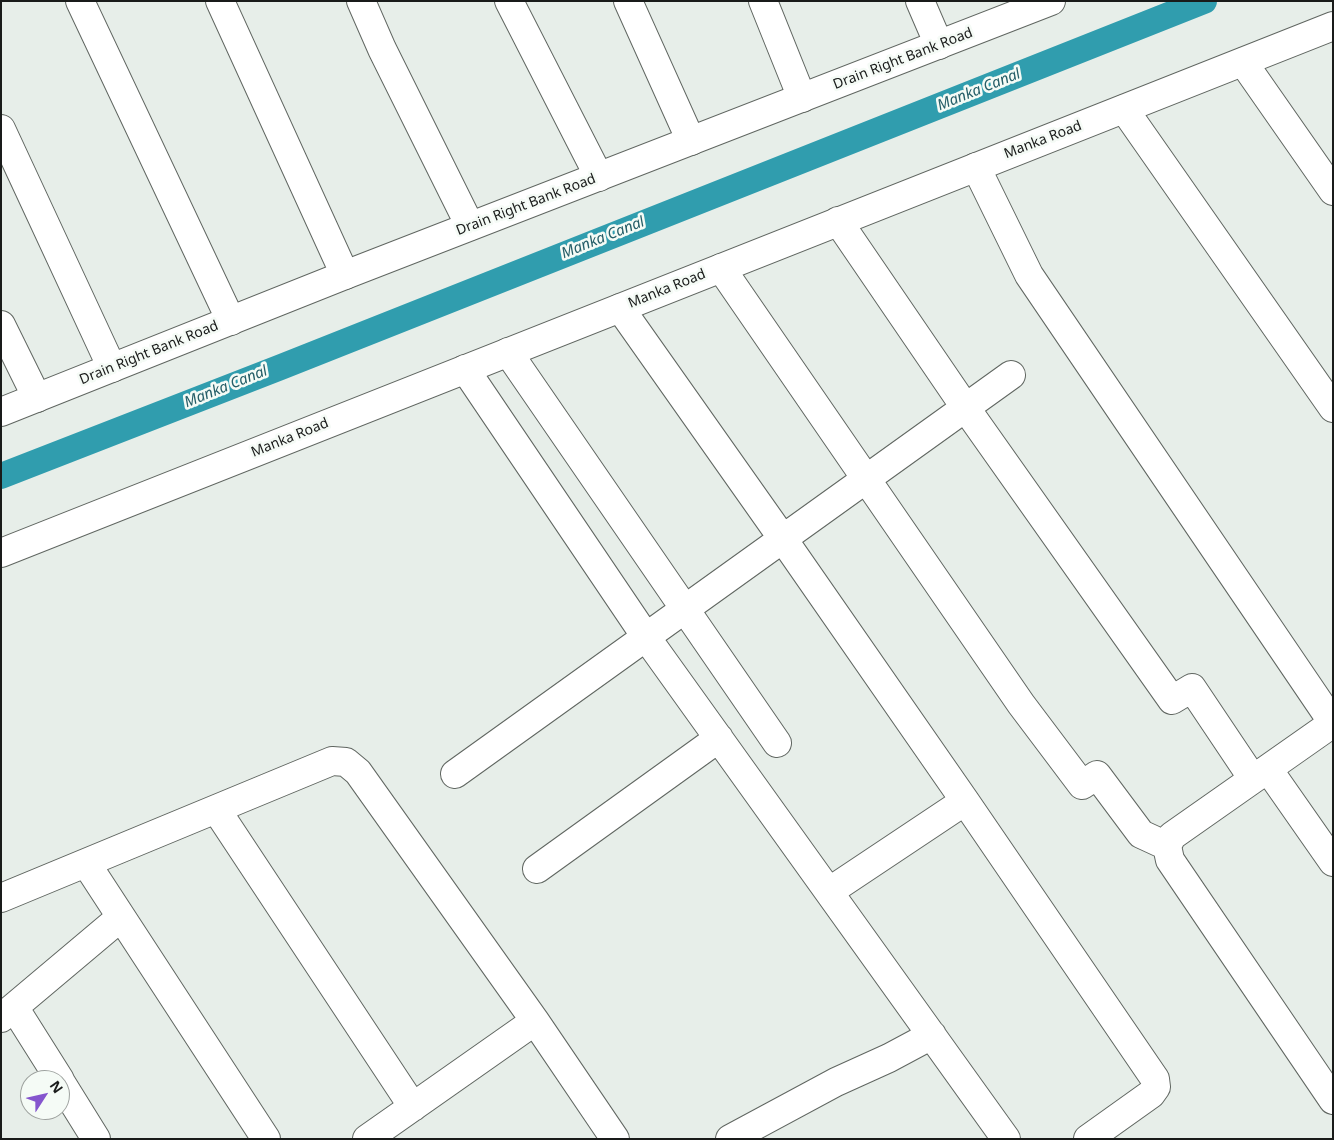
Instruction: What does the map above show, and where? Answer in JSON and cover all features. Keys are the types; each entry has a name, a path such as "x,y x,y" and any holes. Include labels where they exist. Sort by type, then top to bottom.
{"street":[{"path":"80,1 231,320"},
{"path":"220,1 345,275"},
{"path":"361,1 382,49 470,226"},
{"path":"509,1 599,176"},
{"path":"628,1 691,141"},
{"path":"763,1 802,98"},
{"path":"920,1 939,45"},
{"name":"Drain Right Bank Road","path":"1,412 470,226 1051,1"},
{"name":"Manka Road","path":"1,553 1333,26"},
{"path":"1243,62 1333,191"},
{"path":"1124,109 1333,408"},
{"path":"1,129 112,368"},
{"path":"976,167 1029,275 1333,723 1172,836 1167,846 1170,860 1333,1100"},
{"path":"838,221 1172,700 1192,688 1333,862"},
{"path":"721,268 1021,704 1082,785 1097,775 1141,834 1167,846"},
{"path":"620,308 966,801 1155,1079 1156,1087 1151,1094 1088,1139"},
{"path":"1,324 38,398"},
{"path":"508,352 777,742"},
{"path":"465,369 646,637 830,891 1006,1139"},
{"path":"455,774 1011,374"},
{"path":"537,869 719,738"},
{"path":"1,898 332,761 346,762 358,772 535,1021 615,1139"},
{"path":"830,891 966,801"},
{"path":"216,809 413,1107"},
{"path":"86,863 266,1139"},
{"path":"52,1070 8,1012 120,917"},
{"path":"367,1139 535,1021"},
{"path":"730,1139 836,1082 889,1058 932,1035"},
{"path":"70,1096 96,1139"}],"waterway":[{"name":"Manka Canal","path":"1,476 1204,1"}]}
